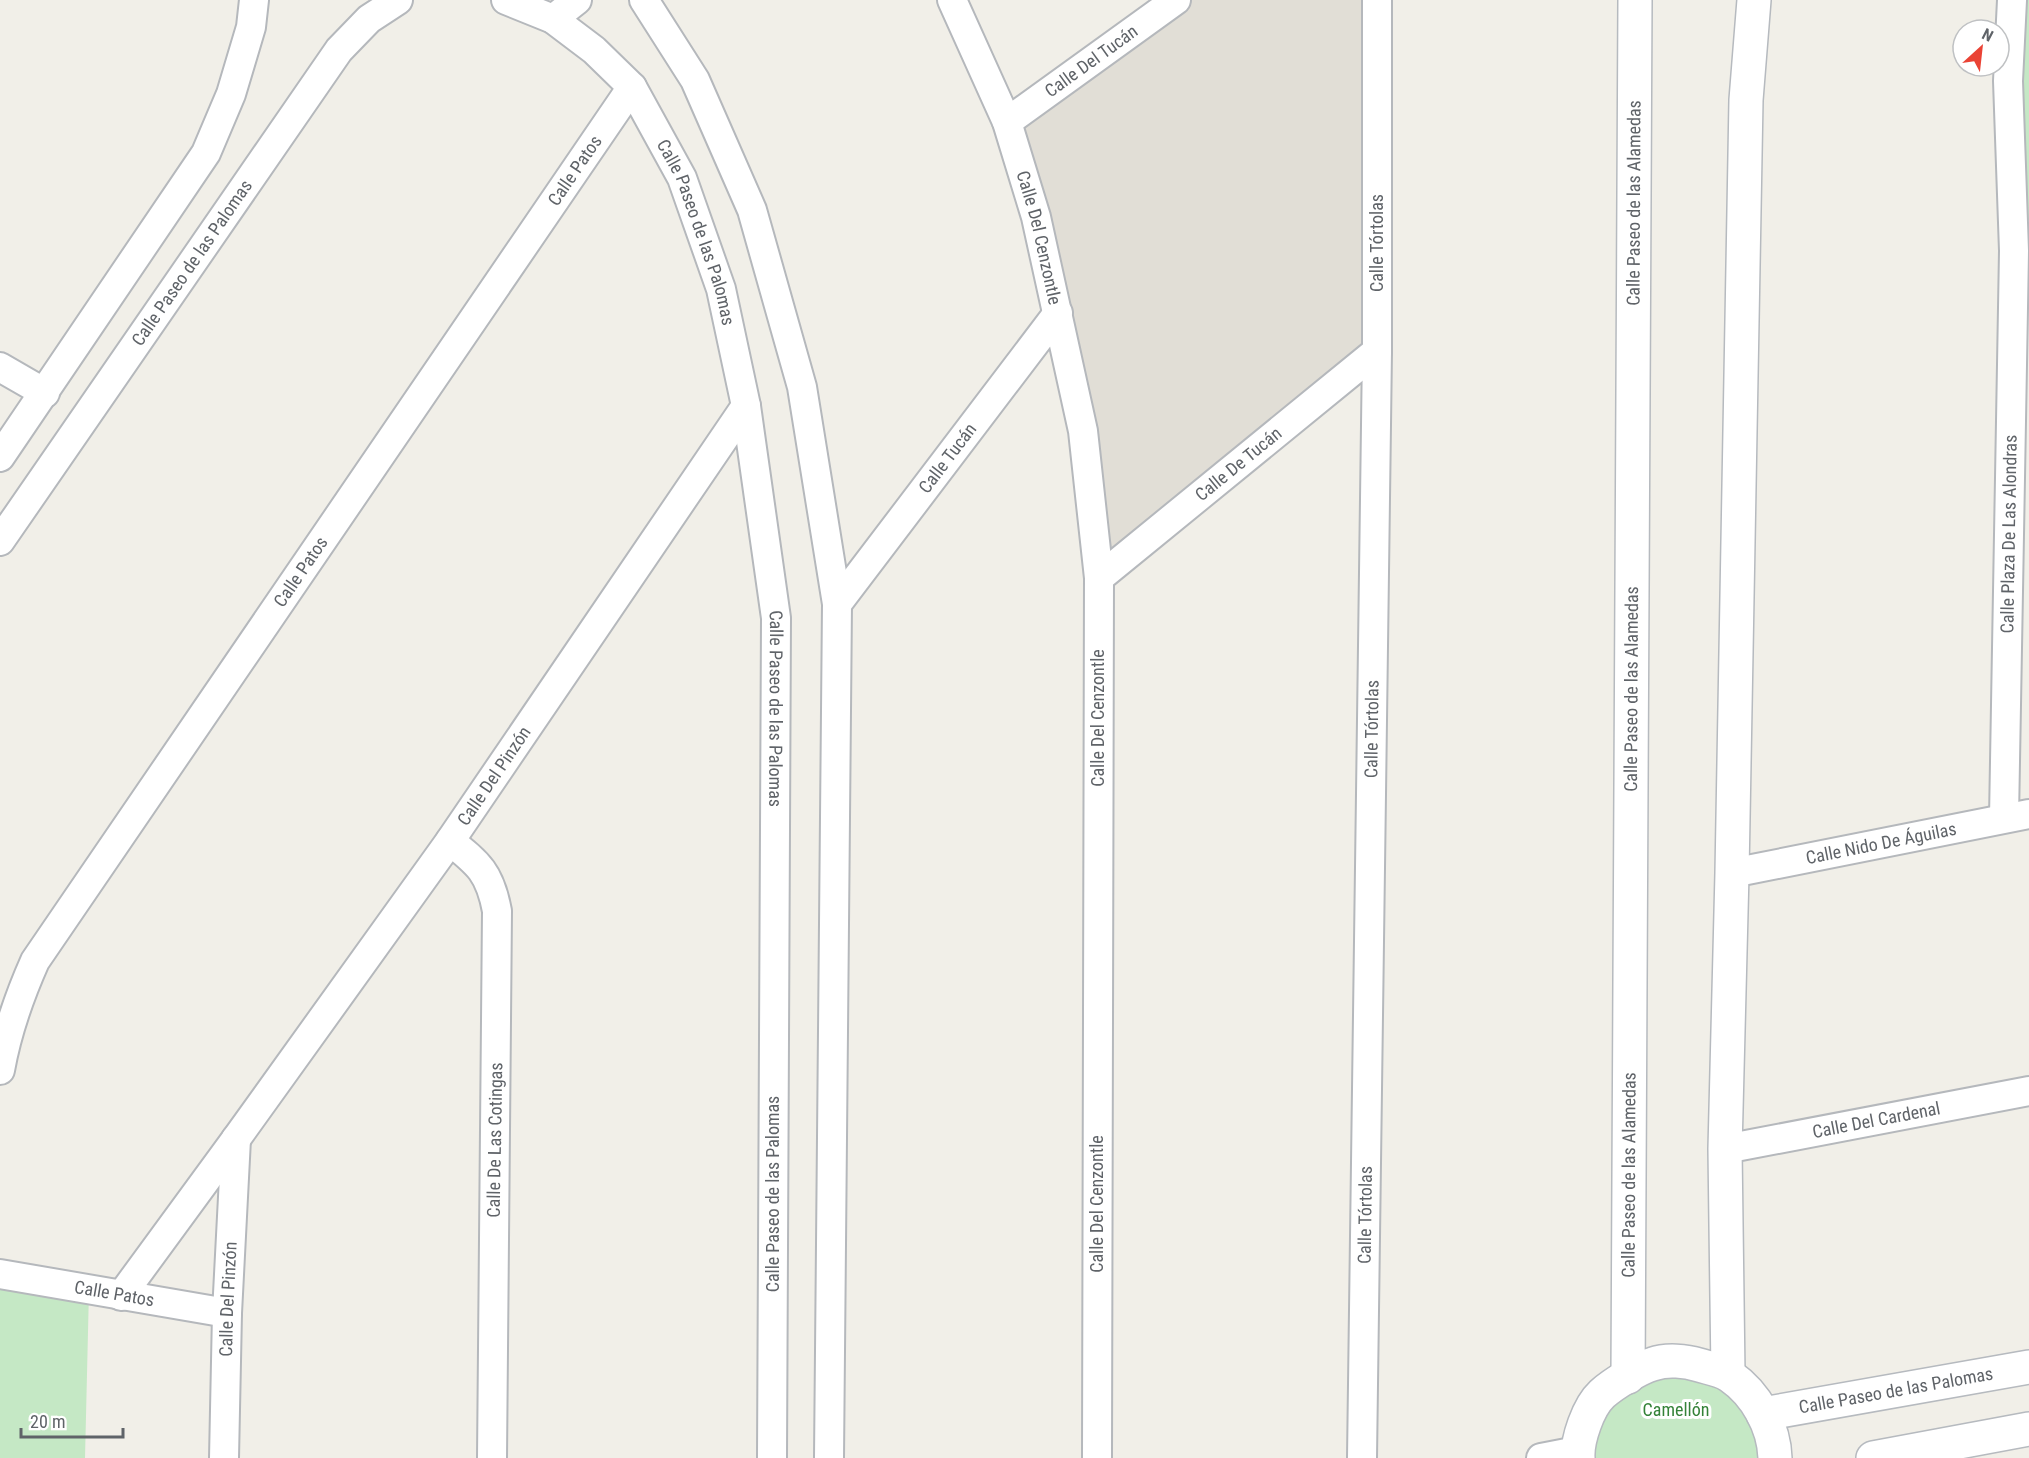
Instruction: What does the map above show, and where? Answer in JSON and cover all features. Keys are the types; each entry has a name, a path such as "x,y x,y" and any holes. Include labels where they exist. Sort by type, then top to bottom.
{"street":[{"path":"0,457 206,153 231,94 251,27 254,0"},
{"name":"Calle Paseo de las Palomas","path":"0,541 339,50 369,19 398,0"},
{"name":"Calle Paseo de las Palomas","path":"507,0 554,19 594,50 632,87 682,178 721,289 746,406 776,618 772,1458"},
{"path":"554,19 577,0"},
{"path":"644,0 695,80 752,210 802,387 837,604 829,1458"},
{"name":"Calle Del Cenzontle","path":"952,0 1007,122 1036,218 1083,432 1099,578 1097,1458"},
{"name":"Calle Del Tucán","path":"1007,122 1176,0"},
{"name":"Calle Tórtolas","path":"1362,1458 1377,351 1377,0"},
{"path":"1728,1374 1725,1149 1746,100 1755,0"},
{"name":"Calle Plaza De Las Alondras","path":"2012,0 2008,81 2014,251 2017,816"},
{"name":"Calle Paseo de las Alamedas","path":"1628,1377 1632,4"},
{"name":"Calle Patos","path":"0,1070 5,1042 18,999 35,961 632,87"},
{"name":"Calle Plaza De Las Alondras","path":"2014,251 2029,219"},
{"name":"Calle Tucán","path":"837,604 1058,313"},
{"name":"Calle De Tucán","path":"1099,578 1377,351"},
{"path":"0,367 45,393"},
{"name":"Calle Del Pinzón","path":"121,1296 450,841 746,406"},
{"name":"Calle Nido De Águilas","path":"1732,873 2017,816"},
{"name":"Calle De Las Cotingas","path":"450,841 472,858 486,874 493,890 497,911 492,1458"},
{"name":"Calle Del Cardenal","path":"1725,1149 2029,1091"},
{"name":"Calle Del Pinzón","path":"224,1458 227,1313 236,1139"},
{"name":"Calle Patos","path":"0,1274 227,1313"},
{"path":"1541,1458 1577,1455 1585,1422 1600,1395 1654,1363 1687,1361 1728,1374 1752,1396 1764,1414 1771,1434 1775,1458"},
{"name":"Calle Paseo de las Palomas","path":"1764,1414 2029,1367"},
{"path":"1873,1458 2029,1429"}],"shaded area":[{"path":"1176,0 1377,0 1377,351 1099,578 1007,122"}],"green space":[{"path":"2012,0 2029,0 2029,219 2014,251"},
{"path":"0,1274 89,1290 85,1458 0,1458"},
{"name":"Camellón","path":"1728,1374 1775,1458 1578,1458 1628,1377"}]}
